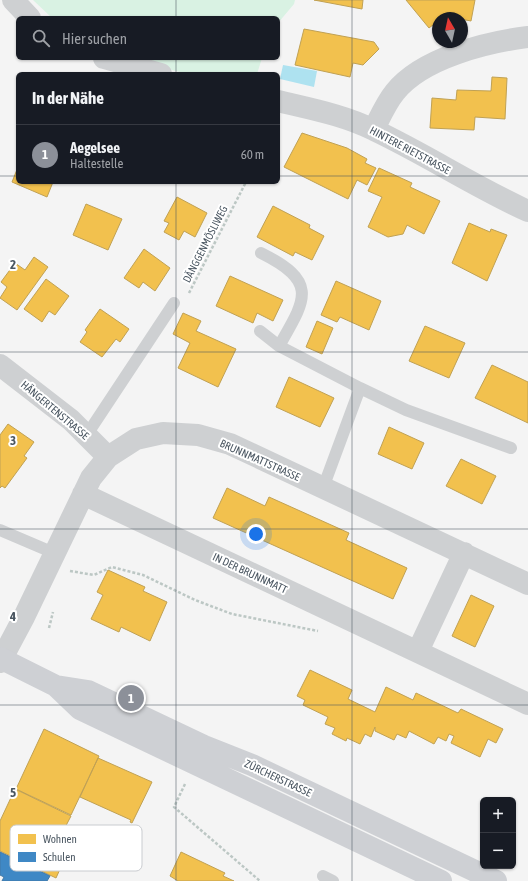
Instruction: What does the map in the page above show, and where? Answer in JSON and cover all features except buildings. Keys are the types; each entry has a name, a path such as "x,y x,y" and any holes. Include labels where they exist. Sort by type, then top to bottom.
{"main road":[{"name":"ZÜRCHERSTRASSE","path":"1,660 56,686 88,691 204,746 252,765 496,881"},
{"name":"ZÜRCHERSTRASSE","path":"56,686 80,709 440,881"}],"street":[{"path":"13,0 28,16"},
{"path":"374,129 395,92 420,72 454,54 470,48 498,40 528,37"},
{"path":"111,60 154,72"},
{"name":"HINTERE RIETSTRASSE","path":"282,102 327,112 374,129 495,196 528,211"},
{"name":"HÄNGERTENSTRASSE","path":"0,365 71,420 108,457"},
{"name":"BRUNNMATTSTRASSE","path":"1,660 24,617 91,478 108,457 136,439 163,433 198,435 230,444 528,584"},
{"name":"IN DER BRUNNMATT","path":"83,494 528,704"},
{"path":"418,651 464,554"}],"lane":[{"path":"261,253 282,264 288,270 298,281 303,298 299,310 279,346"},
{"path":"86,436 174,303"},
{"path":"260,331 279,346 406,410 511,448"},
{"path":"322,488 360,388"},
{"path":"0,530 54,553"}],"path":[{"name":"DÄNGGENMÖSLIWEG","path":"174,303 182,306 245,184"},
{"path":"69,571 94,574 112,567 143,575 195,600 232,614 321,632"},
{"path":"49,628 55,607"},
{"path":"186,782 174,807 260,881"}],"green space":[{"path":"33,0 295,0 294,4 280,21 280,16 50,16"},
{"path":"129,60 261,60 258,72 180,72"}],"water":[{"path":"283,65 317,71 314,87 280,79"}],"place":[{"name":"Aegelsee","path":"131,698"}]}
